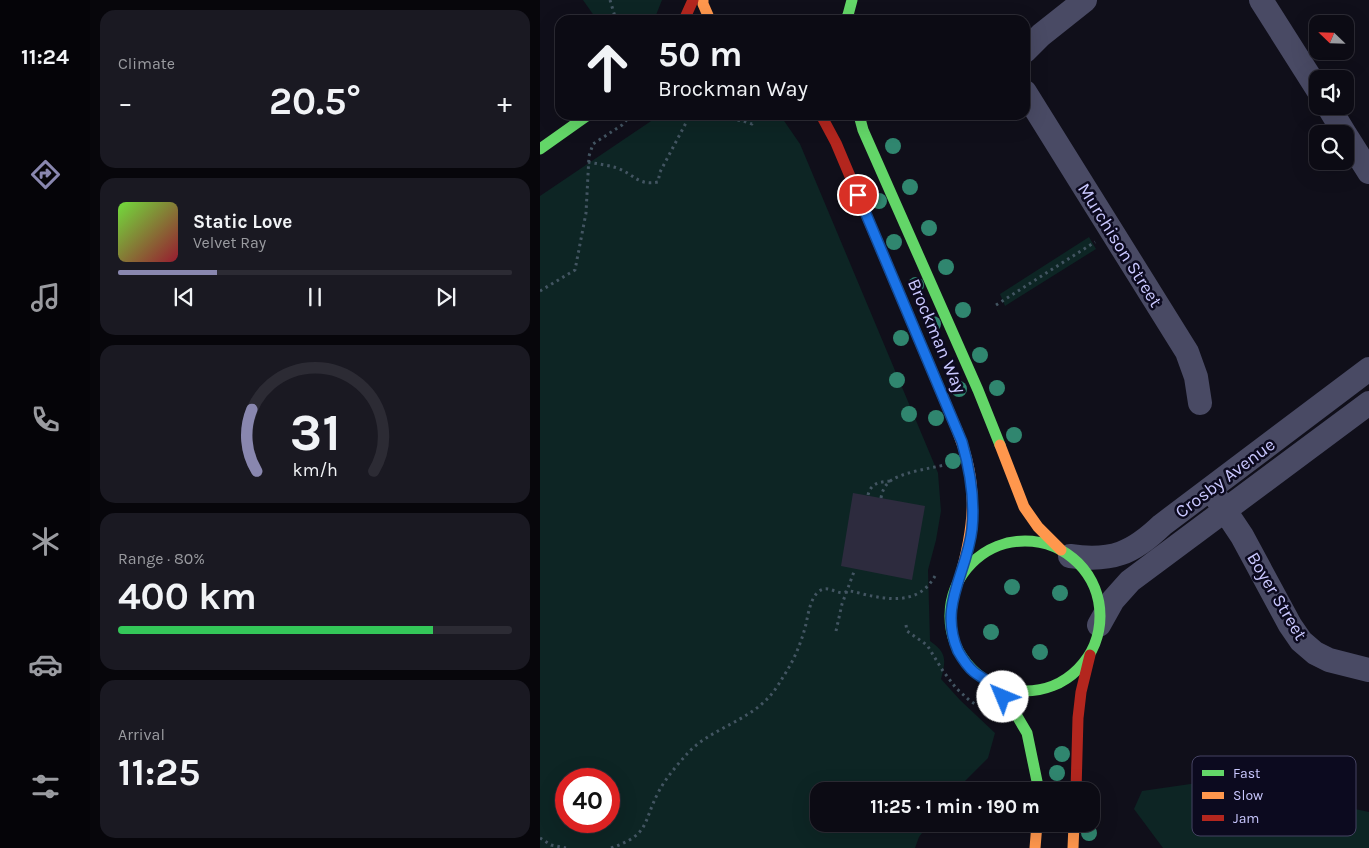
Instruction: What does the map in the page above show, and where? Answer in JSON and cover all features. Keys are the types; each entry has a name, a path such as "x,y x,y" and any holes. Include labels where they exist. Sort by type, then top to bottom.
{"street":[{"path":"686,15 693,0"},
{"path":"703,0 708,15"},
{"path":"848,15 852,0"},
{"path":"1030,46 1085,0"},
{"path":"1261,0 1309,76"},
{"name":"Murchison Street","path":"1030,100 1187,352 1196,377 1200,403"},
{"path":"540,149 581,120"},
{"name":"Brockman Way","path":"824,120 836,142 967,457 971,476 972,530 959,580"},
{"name":"Brockman Way","path":"860,120 863,130 978,390 1024,507 1038,527 1066,553"},
{"path":"1354,148 1369,172"},
{"name":"Crosby Avenue","path":"1066,553 1081,558 1104,558 1134,548 1369,369"},
{"name":"Crosby Avenue","path":"1100,625 1113,600 1130,581 1369,403"},
{"name":"Boyer Street","path":"1211,489 1246,543 1301,642 1322,657 1337,663 1369,670"},
{"path":"1076,782 1078,718 1081,692 1090,654 1100,625 1100,607 1092,583 1083,568 1066,553 1053,546 1026,541 1008,543 991,549 976,559 959,580 952,600 950,621 952,632 963,659 975,672 989,682 1005,689 1023,692 1049,688 1073,674 1090,654"},
{"path":"989,682 1014,711 1027,733 1036,782"},
{"path":"1035,848 1036,832"},
{"path":"1073,848 1074,832"}],"path":[{"path":"610,0 614,15"},
{"path":"540,291 575,270 586,213 588,162 593,144 626,120"},
{"path":"588,162 619,169 641,182 658,182 660,172 687,120"},
{"path":"738,120 752,124 754,120"},
{"path":"996,305 1112,232"},
{"path":"944,459 948,472"},
{"path":"868,495 874,484 891,481 921,470 946,465"},
{"path":"881,498 884,487 891,481"},
{"path":"836,631 854,569"},
{"path":"610,848 628,841 640,832 645,826 660,789 692,750 751,712 769,698 792,663 813,598 816,594 828,588 842,593 850,591 887,599 907,598 931,583 936,572"},
{"path":"906,625 907,631 927,644 943,672 956,688 969,700 982,708"},
{"path":"540,838 551,845 566,848"}],"green space":[{"path":"583,0 662,0 656,15 594,15"},
{"path":"653,120 783,120 800,144 938,473 941,511 928,570 930,641 940,649 944,657 941,679 995,733 988,758 964,782 810,782 810,832 923,832 915,848 540,848 540,196"},
{"path":"1089,237 1096,249 1005,306 1000,294"},
{"path":"1192,784 1192,836 1356,836 1356,809 1369,812 1369,848 1163,848 1134,809 1142,791"}],"building":[{"path":"853,493 925,506 912,580 841,566"}],"traffic: fast":[{"path":"848,15 852,0"},
{"path":"540,149 581,120"},
{"path":"860,120 863,130 978,390 1000,445"},
{"path":"1025,541 1054,547 1078,563 1094,587 1100,616 1094,645 1078,669 1054,685 1025,691 996,685 972,669 956,645 950,616 956,587 972,563 996,547 1025,541"},
{"path":"989,682 1014,711 1027,733 1037,782"}],"traffic: slow":[{"path":"703,0 708,15"},
{"path":"957,430 964,449 972,487 969,541 959,580"},
{"path":"1000,445 1024,507 1038,527 1061,550"},
{"path":"1035,848 1036,832"},
{"path":"1073,848 1074,832"}],"traffic: jam":[{"path":"686,15 693,0"},
{"path":"824,120 836,143 957,430"},
{"path":"1076,782 1078,718 1081,692 1090,655"}],"route":[{"path":"858,195 962,442 969,465 973,509 972,530 965,562 952,600 950,621 952,632 963,659 1003,697"}]}
